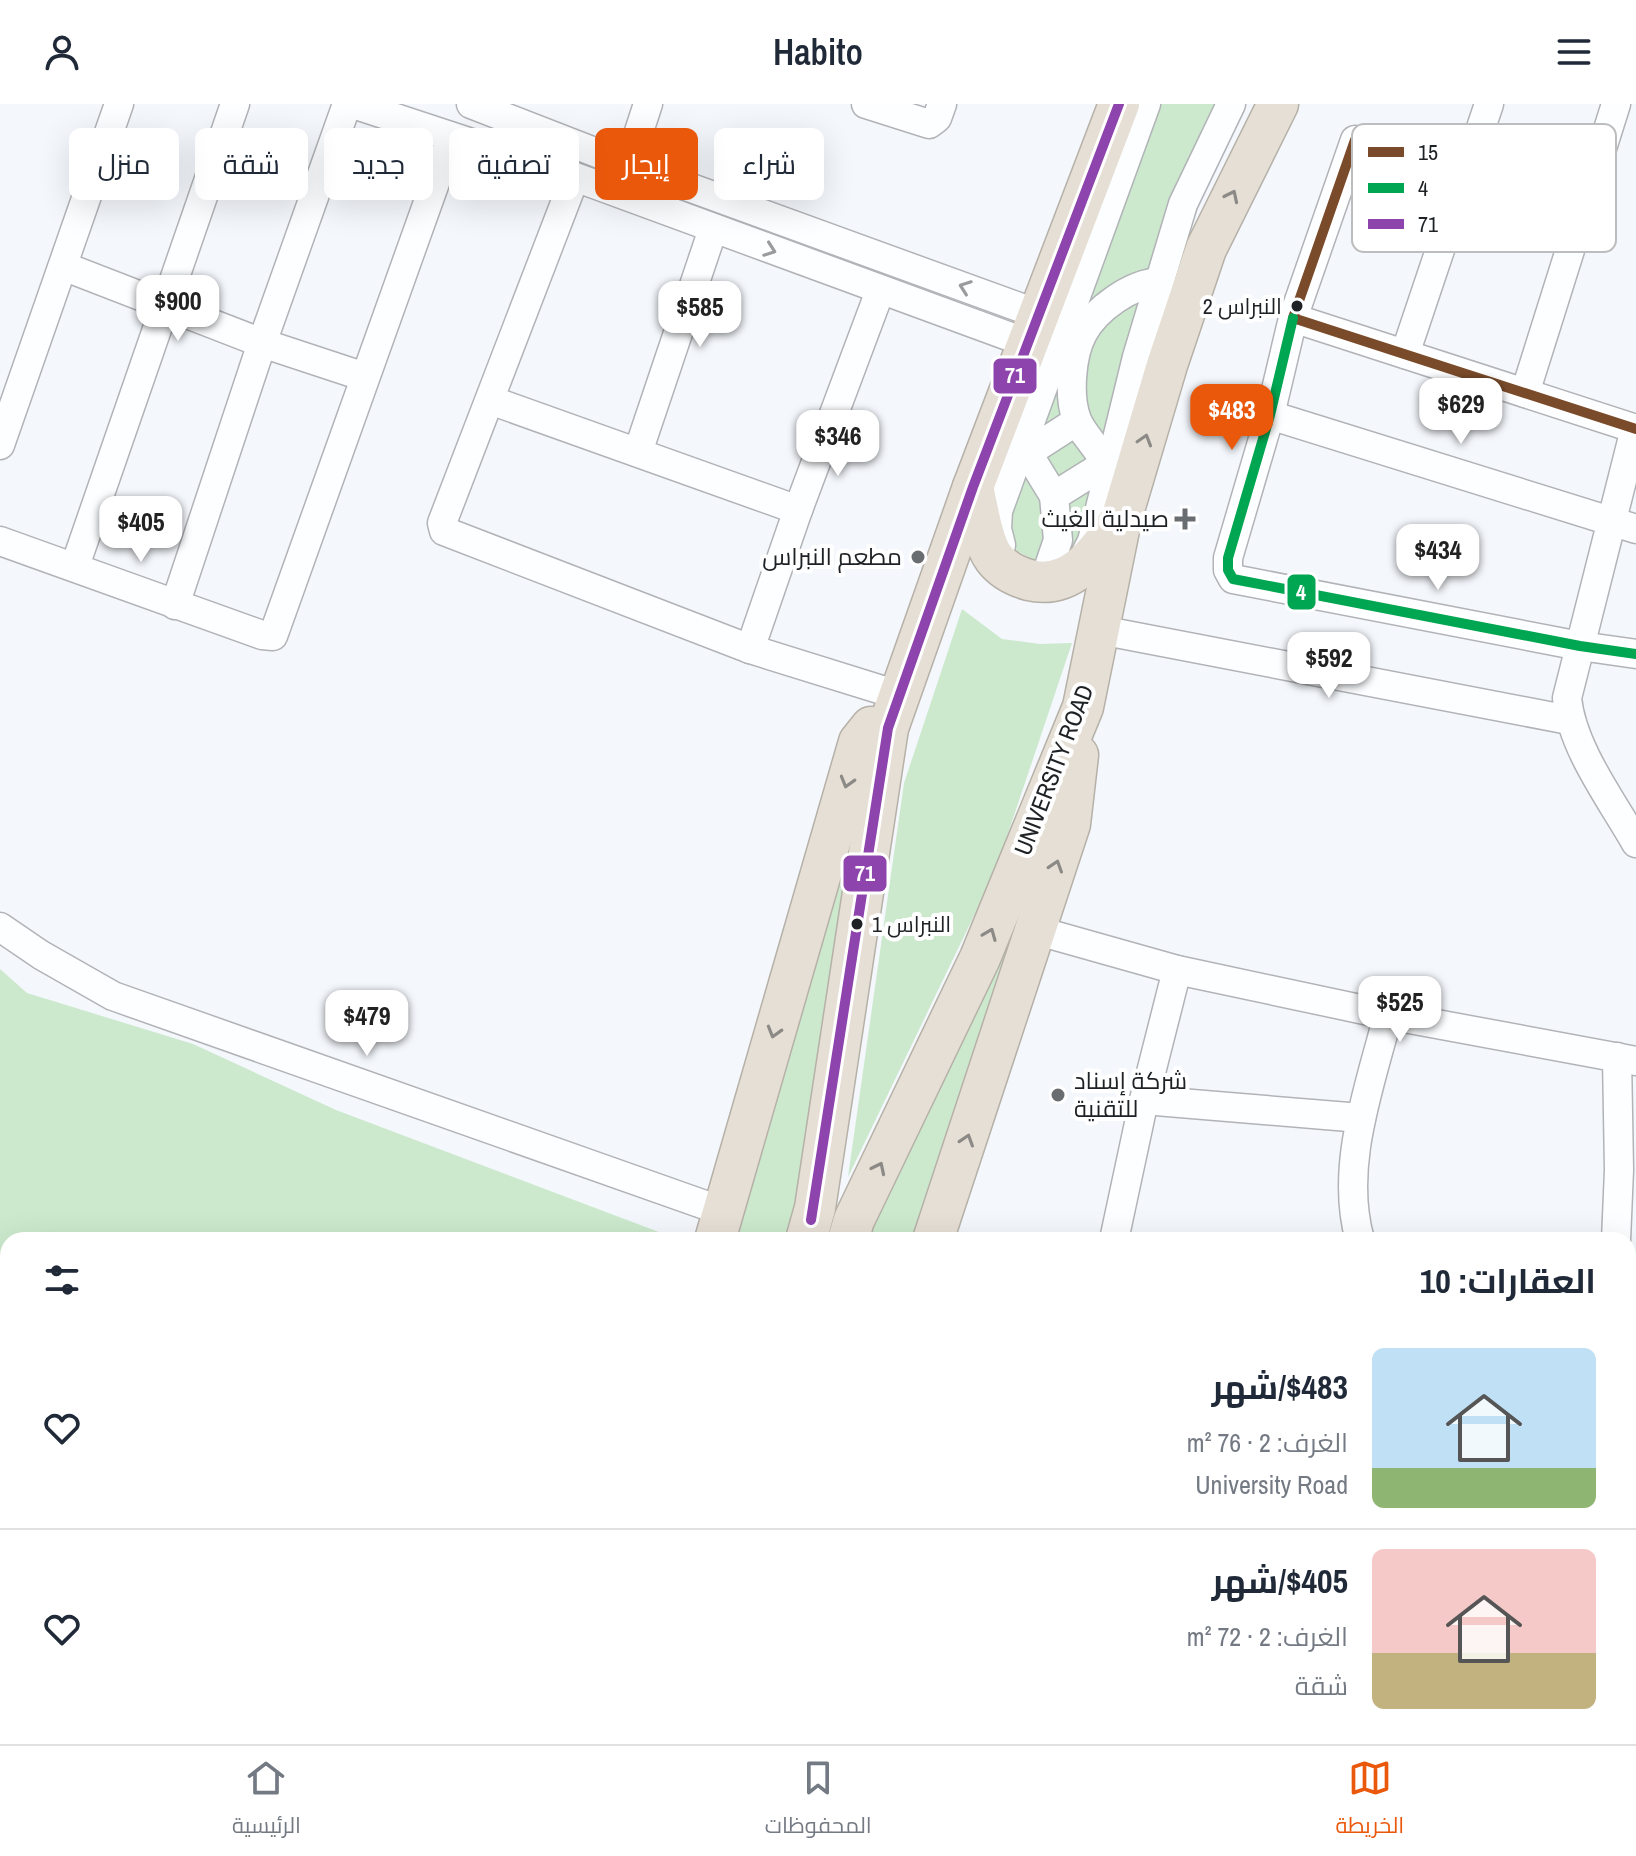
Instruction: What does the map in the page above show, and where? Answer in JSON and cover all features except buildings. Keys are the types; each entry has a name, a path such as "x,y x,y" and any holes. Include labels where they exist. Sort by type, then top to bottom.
{"highway":[{"path":"808,1232 815,1208 893,711 1032,328 1119,104"},
{"name":"UNIVERSITY ROAD","path":"850,1232 980,958 1083,707 1121,520 1167,365 1206,249 1278,104"},
{"path":"973,487 993,557 1013,576 1062,580 1083,568 1121,520"},
{"path":"936,1232 1070,824 1083,707"},
{"path":"718,1225 859,742 871,727 893,711"}],"street":[{"path":"0,445 119,104"},
{"path":"75,566 235,104"},
{"path":"175,605 262,343 350,104 449,137"},
{"path":"471,104 595,152"},
{"path":"640,128 648,104"},
{"path":"866,104 929,124 937,118 942,104"},
{"path":"1045,580 1008,559 997,529 998,511 1026,448 1146,104"},
{"path":"1045,580 1073,566 1086,553 1092,541 1107,463 1183,204 1231,104"},
{"path":"1482,124 1489,104"},
{"path":"1610,124 1616,104"},
{"path":"0,541 175,605 273,636 449,144"},
{"path":"1352,149 1293,318 1270,415 1228,558 1228,570 1233,579 1636,654"},
{"path":"579,179 880,291 1032,328"},
{"path":"698,193 1032,328"},
{"path":"566,200 442,523 444,531 750,649 893,711"},
{"path":"638,452 713,229"},
{"path":"1405,354 1439,252"},
{"path":"1525,393 1569,252"},
{"path":"63,266 262,343 365,377"},
{"path":"1107,463 1077,421 1071,381 1083,333 1109,304 1128,292 1159,282"},
{"path":"750,649 880,291"},
{"path":"1293,318 1636,429 1624,525 1580,646 1567,698 1569,720 1579,742 1636,843"},
{"path":"490,400 798,510"},
{"path":"1270,415 1624,525"},
{"path":"1026,448 1077,421"},
{"path":"1026,448 1054,496 1058,540 1045,580"},
{"path":"1054,496 1107,463"},
{"path":"1100,630 1569,720"},
{"path":"0,927 41,955 113,996 718,1225"},
{"path":"1035,930 1177,970 1388,1015 1627,1059 1616,1232"},
{"path":"1116,1232 1144,1100 1177,970"},
{"path":"1358,1232 1353,1171 1361,1118 1388,1015"},
{"path":"1144,1100 1361,1118"}],"green space":[{"path":"1158,104 1236,104 1202,164 1092,536 1045,566 1017,551 1000,530"},
{"path":"962,609 1002,639 1040,644 1072,643 995,872 848,1177 904,783"},
{"path":"857,823 797,1232 728,1232 779,1051"},
{"path":"1049,837 918,1232 863,1232"},
{"path":"0,969 27,993 193,1044 336,1110 659,1232 0,1232"}],"transit line":[{"name":"71","path":"811,1220 888,728 973,487 1119,104"},
{"name":"15","path":"1352,149 1293,318 1636,429"},
{"name":"4","path":"1293,318 1270,415 1228,558 1228,570 1233,579 1636,654"}],"place":[{"name":"النبراس 2","path":"1297,306"},
{"name":"صيدلية الغيث","path":"1185,519"},
{"name":"مطعم النبراس","path":"918,557"},
{"name":"النبراس 1","path":"857,924"},
{"name":"شركة إسناد للتقنية","path":"1058,1095"}]}
